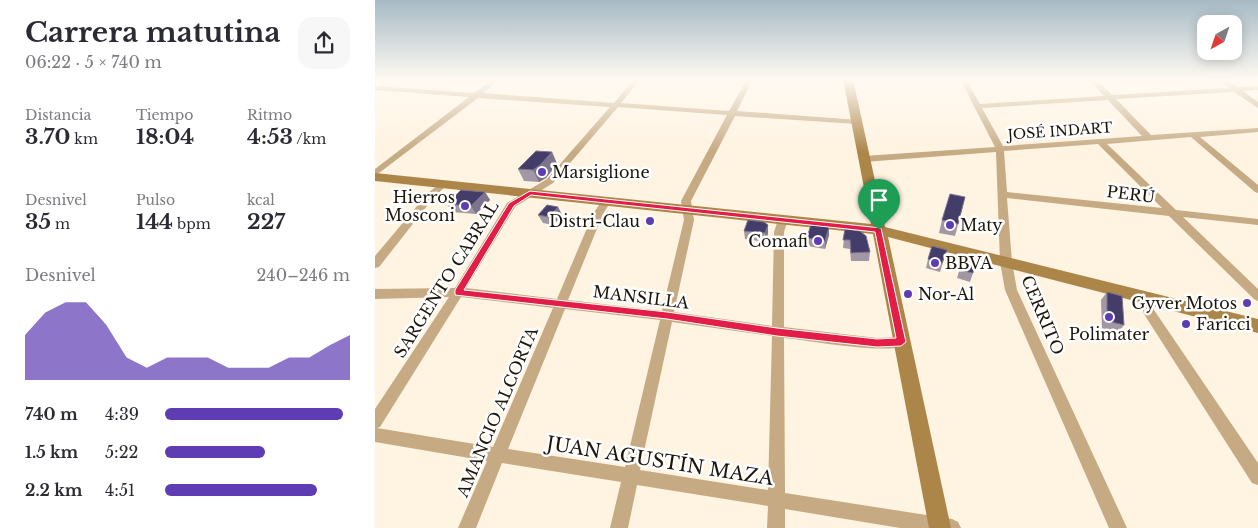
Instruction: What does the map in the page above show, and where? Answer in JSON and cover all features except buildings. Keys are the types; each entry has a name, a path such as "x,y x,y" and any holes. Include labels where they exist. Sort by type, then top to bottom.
{"main road":[{"path":"853,104 901,342 944,527"},
{"path":"375,177 879,230 1258,326"}],"street":[{"path":"375,173 465,104"},
{"path":"599,104 856,122"},
{"path":"619,528 689,220 687,201 737,104"},
{"path":"978,106 1017,104"},
{"path":"1116,104 1149,138"},
{"name":"SARGENTO CABRAL","path":"375,422 511,205 550,181 616,105"},
{"name":"CERRITO","path":"978,106 1000,149 1006,262 1011,290 1118,528"},
{"name":"JOSÉ INDART","path":"864,160 1258,130"},
{"path":"1193,135 1258,190"},
{"path":"1100,142 1258,296"},
{"path":"375,264 431,195 443,184"},
{"name":"PERÚ","path":"1002,194 1258,222"},
{"name":"AMANCIO ALCORTA","path":"467,528 598,214 606,201"},
{"path":"776,528 779,232 783,219"},
{"name":"MANSILLA","path":"375,294 458,292 667,316 777,332 877,343 901,342"},
{"path":"1146,297 1148,311 1258,477"},
{"name":"JUAN AGUSTÍN MAZA","path":"375,435 944,527"}],"place":[{"name":"Marsiglione","path":"542,172"},
{"name":"Hierros Mosconi","path":"465,206"},
{"name":"Distri-Clau","path":"650,221"},
{"name":"Maty","path":"950,225"},
{"name":"Comafi","path":"818,241"},
{"name":"BBVA","path":"935,263"},
{"name":"Nor-Al","path":"908,294"},
{"name":"Gyver Motos","path":"1247,303"},
{"name":"Polimater","path":"1109,317"},
{"name":"Faricci","path":"1186,324"}],"route":[{"path":"530,193 879,230 901,342 877,343 777,332 667,316 458,292 511,205 514,201 530,193"}]}
